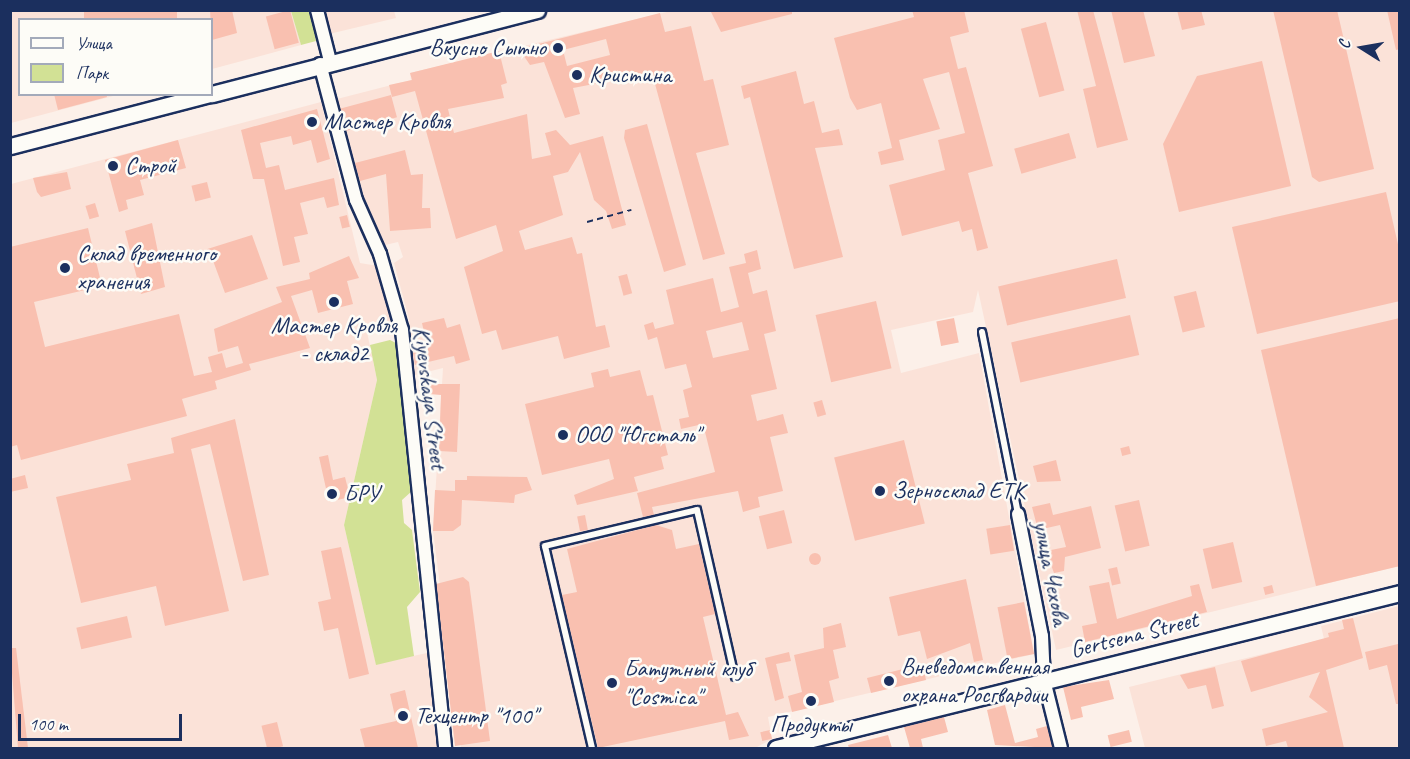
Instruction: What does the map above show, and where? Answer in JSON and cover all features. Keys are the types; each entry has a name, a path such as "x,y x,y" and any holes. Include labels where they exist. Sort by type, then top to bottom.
{"street":[{"name":"Kiyevskaya Street","path":"317,10 325,63 357,200 380,254 402,330 445,748"},
{"path":"213,93 537,10"},
{"path":"10,146 203,96"},
{"name":"улица Чехова","path":"1018,514 1042,636 1044,680 1061,748"},
{"name":"Gertsena Street","path":"780,747 1400,593"}],"lane":[{"name":"улица Чехова","path":"982,332 1018,514"},
{"path":"592,748 545,546 697,510 735,677"}],"path":[{"path":"587,222 631,210"}],"shaded area":[{"path":"11,11 291,11 301,45 213,69 213,18 18,18 18,96 113,96 11,123"},
{"path":"322,11 394,11 396,18 329,34"},
{"path":"671,11 1399,11 1399,566 1056,650 978,290 973,312 891,330 901,373 979,353 1034,654 768,717 772,739 755,748 461,748 433,531 443,368 415,375 409,319 394,263 403,257 398,242 385,245 368,213 337,99 411,80 410,73"},
{"path":"321,102 360,263 378,266 393,325 367,332 377,380 344,525 376,664 427,653 437,748 11,748 11,184"},
{"path":"1399,606 1399,748 1145,748 1129,687 1324,639 1321,626"}],"green space":[{"path":"291,11 311,11 316,41 301,45"},
{"path":"390,340 396,343 412,491 402,500 404,523 412,530 420,592 407,607 414,656 376,665 344,525 377,380 370,345"}],"building":[{"path":"84,10 177,10 177,18 84,18"},
{"path":"210,10 232,10 237,33 213,40 213,18 211,18"},
{"path":"290,10 299,43 275,49 266,16"},
{"path":"716,10 792,10 792,14 721,32 711,12"},
{"path":"912,10 964,10 969,32 950,37 958,69 966,67 993,166 968,173 988,248 977,251 972,229 962,232 959,221 902,236 889,185 945,170 938,140 965,133 949,72 923,79 940,129 899,140 904,160 881,165 878,152 892,148 881,103 857,110 850,98 834,38 914,17"},
{"path":"1077,10 1093,10 1128,140 1097,148 1083,89 1096,86"},
{"path":"1111,10 1143,10 1155,56 1124,63"},
{"path":"1177,10 1201,10 1205,25 1182,30"},
{"path":"1273,10 1337,10 1374,169 1319,182 1312,177"},
{"path":"1387,10 1400,10 1400,49 1396,50"},
{"path":"660,13 665,32 691,26 704,81 713,79 729,145 696,153 725,254 703,260 652,73 573,88 580,114 565,118 544,62 530,65 519,49","holes":["606,39 610,55 567,66 563,50"]},
{"path":"1046,22 1064,91 1039,97 1021,29"},
{"path":"499,51 507,83 501,85 504,98 448,109 454,133 527,114 532,159 551,155 545,133 556,130 570,145 603,136 626,225 612,229 606,211 594,200 580,152 568,172 553,176 563,215 519,231 525,250 572,237 577,254 582,253 596,327 605,325 610,347 564,359 558,336 502,350 496,330 482,334 464,267 503,251 496,225 456,239 415,91 392,97 389,85 412,80 410,73"},
{"path":"1262,61 1291,186 1179,212 1163,144 1197,76"},
{"path":"796,71 804,104 814,101 822,133 839,129 843,145 815,148 843,257 794,269 750,97 744,99 741,86"},
{"path":"391,95 397,117 346,131 340,109"},
{"path":"54,96 107,97 58,110"},
{"path":"317,109 330,159 317,163 311,140 293,145 291,136 260,143 266,168 279,165 285,190 334,178 337,194 339,205 327,208 324,197 300,203 308,234 294,237 300,262 283,266 264,179 253,179 241,130"},
{"path":"647,124 686,265 664,272 624,138 625,130"},
{"path":"1069,133 1076,158 1021,174 1014,149"},
{"path":"178,140 186,168 140,180 144,195 126,200 128,209 119,212 105,160"},
{"path":"405,150 411,175 423,174 422,208 430,208 431,228 390,231 386,174 360,181 355,163"},
{"path":"67,172 71,189 41,197 33,178"},
{"path":"207,182 211,198 195,201 191,186"},
{"path":"1386,192 1400,253 1400,301 1257,334 1232,227"},
{"path":"95,203 99,216 90,219 85,206"},
{"path":"347,215 350,227 342,229 339,217"},
{"path":"152,223 165,287 141,294 125,231"},
{"path":"88,228 102,286 34,302 45,347 179,314 194,376 212,372 208,357 222,353 226,368 243,363 238,346 218,352 214,329 282,302 276,287 310,279 309,273 349,256 359,278 347,281 353,304 318,313 312,290 291,296 310,348 249,364 251,370 215,381 217,389 182,399 187,416 21,460 17,445 10,447 10,247"},
{"path":"252,235 268,279 225,293 212,258 204,260 201,251"},
{"path":"757,250 761,269 748,273 753,294 767,290 776,331 764,334 777,389 751,395 757,421 783,414 788,433 770,437 783,491 758,497 760,507 743,512 738,491 652,507 654,515 643,517 637,493 715,472 703,424 681,429 679,419 689,417 683,390 692,387 686,364 665,369 657,337 648,340 644,325 653,322 655,329 674,324 666,290 713,278 721,312 739,307 729,267 746,263 744,254","holes":["742,322 749,350 713,358 706,331"]},
{"path":"1117,259 1126,298 1007,325 998,286"},
{"path":"627,274 632,293 623,296 618,276"},
{"path":"1196,291 1205,327 1183,332 1174,297"},
{"path":"876,301 892,368 831,382 816,315"},
{"path":"1130,315 1139,355 1020,382 1011,342"},
{"path":"444,318 447,328 460,324 470,360 456,364 454,356 415,365 413,353 428,351 422,323"},
{"path":"954,318 959,343 941,346 936,321"},
{"path":"1400,318 1400,566 1316,586 1261,350"},
{"path":"608,369 610,377 640,370 647,396 653,395 668,455 661,457 664,469 634,477 638,491 577,505 574,495 614,479 609,459 542,475 525,404 594,387 591,373"},
{"path":"430,384 460,384 457,452 439,451 441,395 429,394"},
{"path":"822,400 826,414 817,417 813,402"},
{"path":"235,419 269,575 243,581 210,444 191,449 229,611 165,626 156,586 81,603 56,497 131,480 127,464 174,453 171,438"},
{"name":"Зерносклад ЕТК","path":"904,440 925,523 855,541 834,457"},
{"path":"1129,446 1131,454 1122,456 1120,448"},
{"path":"328,455 333,480 345,477 350,497 329,502 319,457"},
{"path":"1056,460 1061,481 1037,482 1033,466"},
{"path":"25,475 28,488 10,492 10,479"},
{"path":"467,476 527,477 532,490 515,495 514,503 462,500 461,525 453,531 433,531 435,490 455,491 455,480 467,480"},
{"path":"1139,500 1150,546 1125,551 1115,506"},
{"path":"1050,503 1053,515 1091,506 1101,548 1065,557 1064,571 1054,573 1046,551 1066,547 1060,525 1038,530 1032,507"},
{"path":"784,510 792,543 767,549 759,516"},
{"path":"585,515 588,530 580,531 577,517"},
{"path":"656,525 672,530 676,549 699,544 715,614 703,617 726,715 738,712 749,736 729,740 725,721 598,748 562,595 577,592 567,549"},
{"path":"1010,525 1014,551 990,554 986,529"},
{"path":"1233,542 1242,582 1212,589 1203,549"},
{"path":"341,547 369,674 349,679 338,628 324,631 318,602 331,599 321,551"},
{"path":"817,553 820,554 820,564 813,565 810,564 809,557 810,554"},
{"path":"1117,567 1121,584 1112,586 1108,569"},
{"path":"463,577 469,582 490,741 455,746 436,584"},
{"path":"966,579 983,660 974,662 970,643 927,659 920,631 898,636 889,597"},
{"path":"1109,582 1117,619 1192,596 1190,586 1199,584 1207,612 1085,642 1082,626 1097,623 1089,586"},
{"path":"1272,585 1274,593 1265,595 1263,587"},
{"path":"1024,602 1034,654 1008,659 997,607"},
{"path":"127,616 132,637 81,649 76,628"},
{"path":"1353,618 1363,658 1326,670 1344,748 1288,748 1286,741 1266,746 1262,729 1328,712 1309,697 1320,672 1251,692 1241,661 1329,637 1328,633 1344,629 1342,620"},
{"path":"841,623 846,647 833,650 839,678 829,681 834,702 792,712 788,696 802,692 794,655 824,648 823,628"},
{"path":"1398,644 1400,704 1396,704 1387,665 1369,670 1365,652"},
{"path":"10,648 16,648 28,748 18,748"},
{"path":"789,652 791,661 776,664 784,698 775,701 765,658"},
{"path":"1215,667 1224,706 1212,709 1206,685 1188,689 1180,675"},
{"name":"Вневедомственная охрана Росгвардии","path":"907,668 909,674 924,670 926,680 871,693 867,678"},
{"path":"1109,680 1114,699 1081,707 1083,717 1071,720 1063,687"},
{"path":"405,690 418,748 365,748 360,729 396,721 390,694"},
{"path":"1005,705 1015,743 1038,737 1036,729 1047,726 1053,748 995,745 987,710"},
{"path":"944,717 948,732 921,739 923,748 910,748 904,727"},
{"path":"277,722 283,746 267,748 261,726"},
{"path":"770,730 772,739 762,741 760,732"},
{"path":"1129,730 1132,742 1111,747 1108,735"},
{"path":"888,735 892,748 849,748 848,745"}],"place":[{"name":"Вкусно Сытно","path":"558,48"},
{"name":"Кристина","path":"577,75"},
{"name":"Мастер Кровля","path":"312,122"},
{"name":"Строй","path":"113,166"},
{"name":"Склад временного хранения","path":"65,268"},
{"name":"Мастер Кровля - склад2","path":"334,302"},
{"name":"ООО \"Югсталь\"","path":"563,435"},
{"name":"Зерносклад ЕТК","path":"880,491"},
{"name":"БРУ","path":"332,494"},
{"name":"Вневедомственная охрана Росгвардии","path":"889,681"},
{"name":"Батутный клуб \"Cosmica\"","path":"612,683"},
{"name":"Продукты","path":"811,701"},
{"name":"Техцентр \"100\"","path":"403,716"}]}
